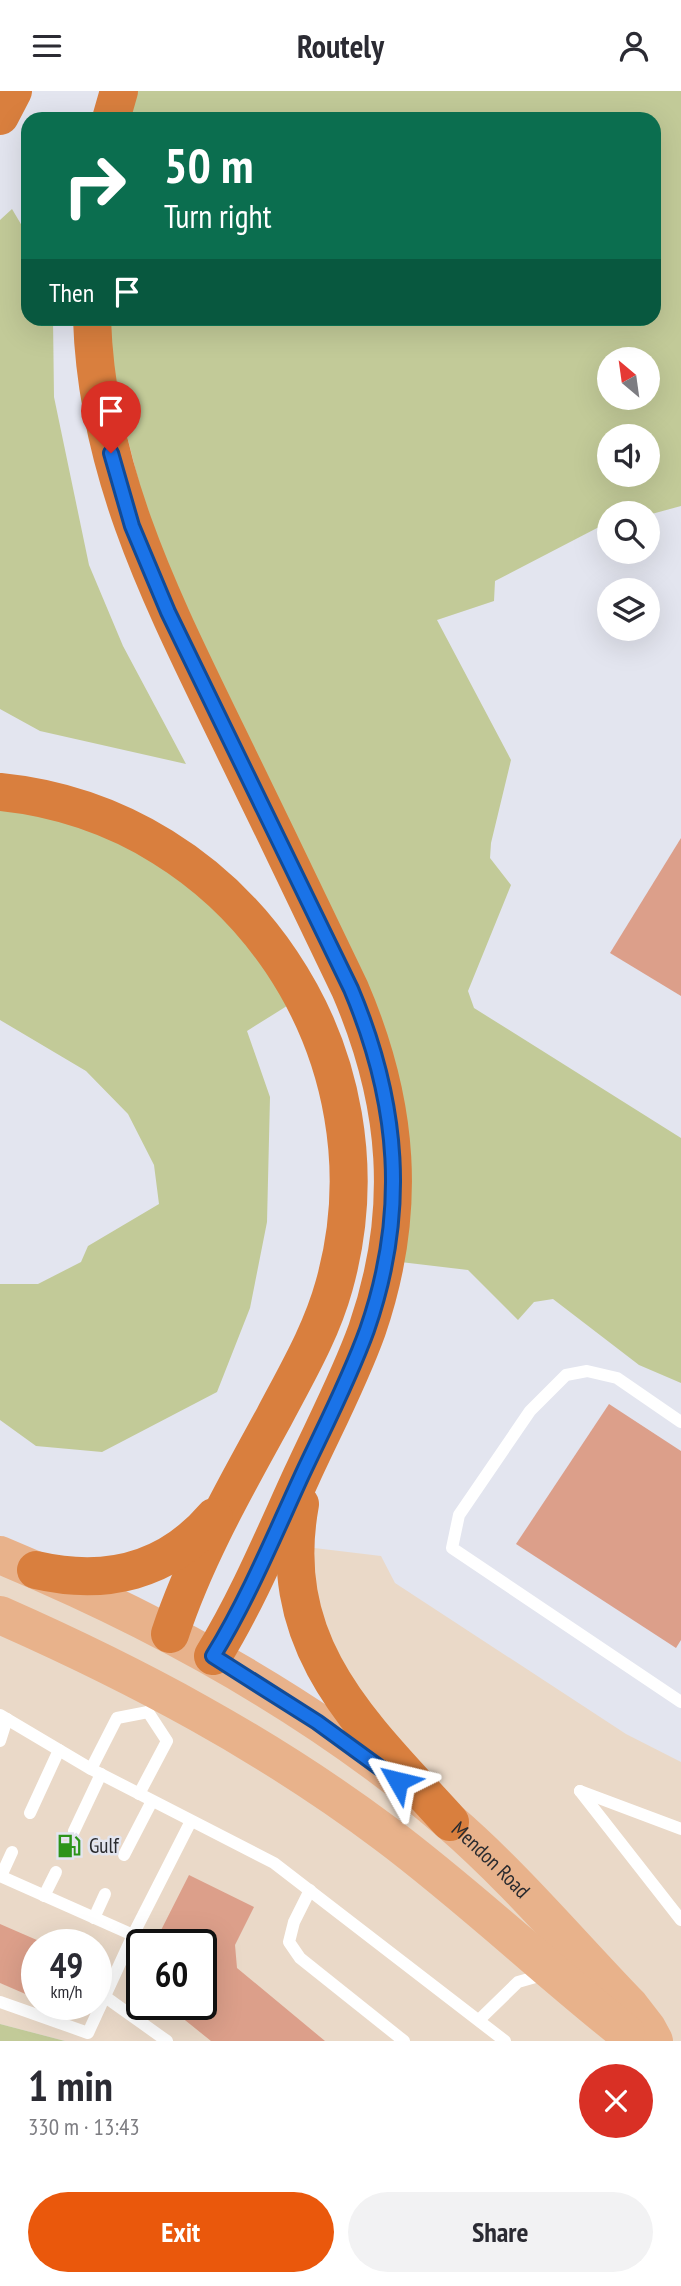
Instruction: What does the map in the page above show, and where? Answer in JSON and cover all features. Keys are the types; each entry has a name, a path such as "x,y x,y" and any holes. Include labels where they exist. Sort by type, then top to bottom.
{"highway":[{"path":"0,116 13,91"},
{"path":"113,112 119,91"},
{"path":"93,326 107,437 136,535 173,623 351,989 376,1057 387,1106 392,1146 391,1227 385,1263 367,1331 233,1622 213,1656"},
{"path":"0,792 49,800 132,830 176,857 218,889 256,928 290,976 318,1029 335,1075 348,1152 346,1223 331,1296 313,1342 191,1579 170,1634"},
{"path":"321,1434 300,1498 294,1546 298,1591 309,1632 325,1669 348,1706 450,1822"},
{"path":"36,1570 58,1575 99,1577 136,1570 151,1564 168,1556 192,1538 219,1510 236,1487"}],"main road":[{"name":"Mendon Road","path":"0,1555 213,1656 338,1737 450,1822 516,1885 630,2006 648,2028 654,2041"},
{"name":"Mendon Road","path":"0,1615 97,1659 154,1701 231,1730 334,1796 442,1878 636,2041"},
{"path":"154,1701 170,1634"},
{"path":"154,1701 213,1656"}],"lane":[{"path":"681,1422 617,1378 587,1371 566,1375 530,1411 459,1514 452,1548 681,1702"},
{"path":"74,1831 117,1718 154,1701 167,1741 139,1794"},
{"path":"0,1741 3,1717 96,1771 274,1863 505,2041"},
{"path":"30,1814 59,1750"},
{"path":"681,1829 580,1791 681,1920"},
{"path":"124,1855 152,1801"},
{"path":"136,1929 191,1821"},
{"path":"12,1852 0,1876 126,1932"},
{"path":"44,1896 56,1872"},
{"path":"310,1890 294,1922 289,1942 300,1958 404,2041"},
{"path":"94,1918 105,1894"},
{"path":"112,1979 126,1950"},
{"path":"479,2019 518,1982 555,1972"},
{"path":"0,2002 21,2009"},
{"path":"112,2002 167,2041"},
{"path":"51,2020 88,2033 94,2020"}],"shaded area":[{"path":"306,1547 381,1556 395,1583 626,1734 681,1762 681,2041 65,2041 0,2024 0,1562 29,1575 389,1778 315,1653"}],"green space":[{"path":"127,91 681,91 681,506 660,512 660,501 597,501 597,528 495,581 494,601 437,620 511,760 491,843 490,858 511,885 468,991 474,1008 681,1138 681,1383 639,1365 553,1299 534,1302 518,1320 468,1270 392,1261 397,1132 178,635 99,326 661,326 661,112 121,112"},
{"path":"12,209 21,224 21,326 53,326 54,397 89,565 123,646 186,764 40,731 0,709 0,220"},
{"path":"0,802 173,857 298,999 247,1031 270,1097 267,1222 250,1308 217,1392 102,1452 36,1446 0,1420 0,1284 38,1284 81,1262 88,1246 159,1204 154,1165 128,1114 86,1071 0,1020"},
{"path":"0,2024 65,2041 0,2041"}],"building":[{"path":"681,838 681,996 610,953"},
{"path":"609,1404 681,1451 681,1640 676,1648 516,1544"},
{"path":"189,1875 254,1907 235,1945 237,1968 325,2041 211,2041 185,2020 217,2020 217,1929 162,1929"},
{"path":"0,1924 21,1933 21,1992 0,1983"}],"place":[{"name":"Gulf","path":"69,1846"}],"route":[{"path":"111,453 132,526 168,612 351,989 379,1067 392,1146 391,1227 385,1263 367,1331 253,1580 213,1656 317,1722 398,1781"}]}
